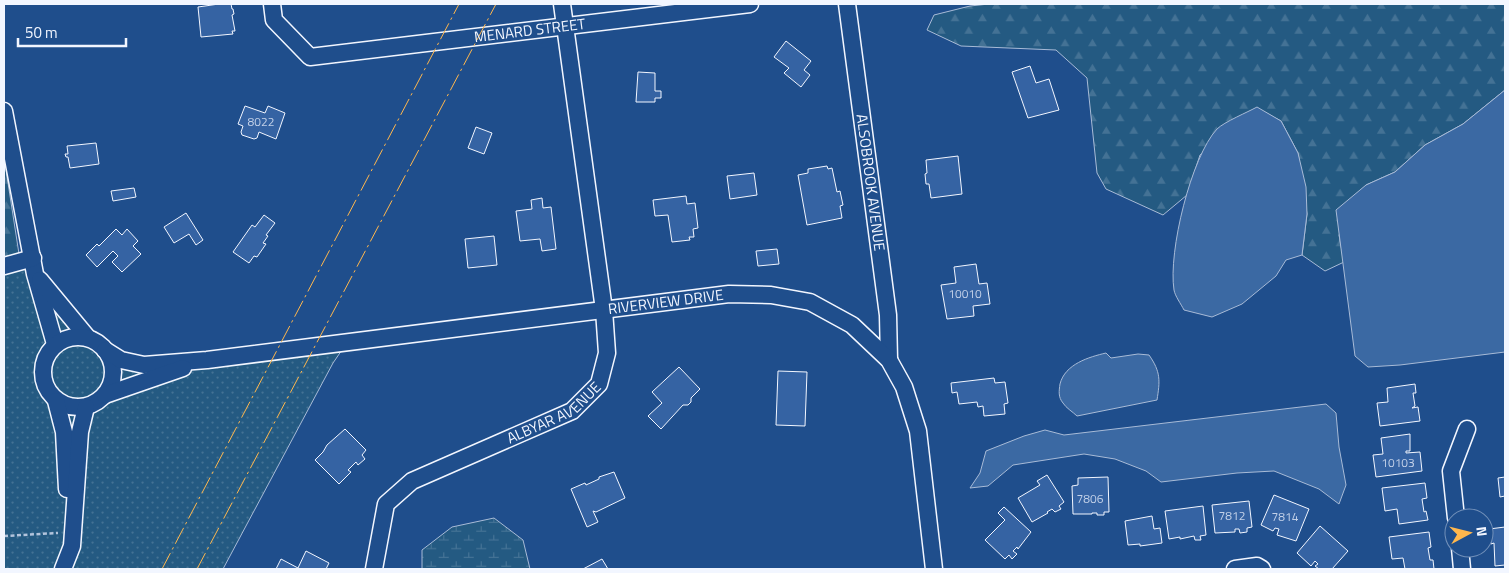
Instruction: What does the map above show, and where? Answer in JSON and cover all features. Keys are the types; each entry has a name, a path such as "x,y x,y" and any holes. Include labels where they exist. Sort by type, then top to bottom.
{"street":[{"name":"MENARD STREET","path":"272,4 274,20 310,57 750,4"},
{"name":"ALBYAR AVENUE","path":"374,569 386,504 412,481 572,411 599,384 608,354 604,310 562,4"},
{"name":"ALSOBROOK AVENUE","path":"848,4 888,315 889,360"},
{"name":"RIVERVIEW DRIVE","path":"4,111 34,266 55,344"},
{"path":"4,266 34,266"},
{"name":"RIVERVIEW DRIVE","path":"34,266 88,338 121,360 144,365 316,348 729,294 771,295 810,302 852,324 889,360 904,387 918,431 934,569"},
{"path":"63,569 71,539 80,432 86,406 76,408 56,401 44,383 42,373 46,357 55,344 65,339 88,338"},
{"path":"105,395 111,384 113,372 106,350"},
{"name":"RIVERVIEW DRIVE","path":"86,406 97,402 105,395 207,360"},
{"path":"56,401 64,432 71,539"},
{"path":"1455,508 1451,471 1467,429"},
{"path":"1234,569 1257,566 1262,569"}],"path":[{"path":"4,536 71,539"}],"green space":[{"path":"989,4 1505,4 1505,90 1463,124 1425,145 1395,172 1366,185 1339,235 1344,262 1325,271 1302,255 1307,214 1298,153 1281,121 1257,108 1200,155 1187,195 1163,215 1106,189 1097,173 1087,78 1056,50 961,46 927,30 934,15 970,6"},
{"path":"4,157 19,254 4,258"},
{"path":"33,258 88,338 121,360 346,344 333,363 223,569 4,569 4,273"},
{"path":"494,518 523,540 530,569 422,569 422,550 452,527"}],"shaded area":[{"path":"1505,90 1505,352 1368,367 1355,356 1336,210 1366,185 1395,172 1425,145 1463,124"},
{"path":"1257,107 1281,121 1298,153 1306,187 1307,214 1302,255 1286,260 1276,276 1242,304 1212,317 1184,310 1174,290 1173,273 1178,230 1190,182 1207,142 1217,129 1230,120"},
{"path":"1106,353 1111,358 1138,354 1149,355 1159,377 1157,400 1077,416 1061,401 1059,392 1063,377 1078,362"},
{"path":"1326,404 1336,413 1339,447 1346,485 1339,504 1319,489 1274,471 1237,473 1161,482 1146,471 1115,459 1084,454 1013,465 988,486 970,488 980,473 986,451 1045,430 1064,435"}],"building":[{"path":"231,4 234,14 232,15 235,31 232,31 233,34 201,37 198,7"},
{"path":"786,41 811,61 804,70 810,75 801,87 784,73 789,68 774,57"},
{"path":"1030,66 1036,83 1049,79 1059,110 1028,118 1012,72"},
{"path":"638,72 655,73 655,91 661,91 661,98 655,98 655,102 636,102"},
{"path":"245,106 265,113 268,106 285,113 276,139 259,132 257,138 254,139 242,135 243,126 238,124"},
{"path":"476,127 492,133 484,154 468,148"},
{"path":"96,143 99,164 70,168 68,157 65,154 68,154 67,146"},
{"path":"958,156 962,194 931,198 929,184 926,184 926,160"},
{"path":"827,166 828,169 832,168 837,192 840,191 843,205 840,206 842,218 807,225 798,175 808,173 808,169"},
{"path":"754,173 757,195 730,199 727,176"},
{"path":"134,188 136,197 113,201 111,191"},
{"path":"686,196 687,204 695,203 698,228 693,229 694,237 689,237 690,240 672,242 668,215 655,216 653,200"},
{"path":"542,198 543,208 551,207 556,249 542,251 540,239 520,241 516,211 532,209 531,200"},
{"path":"186,213 203,240 196,245 189,234 174,243 164,227"},
{"path":"264,215 275,223 266,235 268,236 263,243 266,244 257,257 254,256 249,263 233,252 252,225 255,227"},
{"path":"116,229 122,235 127,229 138,241 133,246 141,254 122,272 112,262 118,256 113,251 97,267 86,255 97,244 99,246"},
{"path":"494,236 497,265 468,268 465,239"},
{"path":"777,249 779,264 758,266 756,251"},
{"path":"976,264 979,284 987,283 990,304 973,306 974,316 947,319 941,285 956,283 954,267"},
{"path":"679,367 700,389 691,398 691,402 688,405 683,405 661,429 648,416 662,403 652,392"},
{"path":"778,371 807,372 805,426 776,425"},
{"path":"994,378 995,383 1005,382 1008,403 1004,404 1005,414 984,416 983,406 978,407 977,402 959,404 957,392 952,393 951,383"},
{"path":"1415,384 1416,393 1413,393 1415,406 1412,408 1418,407 1420,421 1380,426 1377,403 1388,402 1387,388"},
{"path":"345,429 366,450 362,455 365,459 358,465 356,462 348,470 351,472 339,484 315,460 327,445"},
{"path":"1410,434 1410,451 1406,451 1406,453 1420,452 1422,471 1376,477 1373,455 1383,454 1381,438"},
{"path":"614,472 625,498 596,512 593,511 598,522 587,527 571,489 585,483 586,485 599,479 599,477"},
{"path":"1047,475 1064,502 1059,506 1061,509 1055,512 1052,509 1032,522 1018,498 1040,485 1037,481"},
{"path":"1108,477 1109,512 1104,512 1104,515 1097,515 1097,513 1073,514 1072,486 1078,485 1078,478"},
{"path":"1505,477 1505,496 1500,497 1498,478"},
{"path":"1425,483 1427,498 1422,499 1424,512 1426,511 1428,520 1399,524 1397,509 1385,511 1382,488"},
{"path":"1274,495 1309,509 1296,541 1277,535 1279,529 1275,528 1273,531 1261,525"},
{"path":"1249,501 1252,527 1247,528 1247,532 1240,533 1239,529 1235,529 1235,532 1215,533 1212,505"},
{"path":"1203,506 1206,535 1200,536 1201,540 1195,540 1194,536 1169,539 1165,511"},
{"path":"1004,507 1031,532 1018,549 1017,547 1013,551 1017,554 1012,559 1009,555 1005,559 985,540 1005,520 998,513"},
{"path":"1152,516 1154,529 1160,528 1162,543 1140,546 1140,544 1128,545 1125,521"},
{"path":"1320,526 1348,551 1332,569 1319,569 1315,566 1318,564 1315,561 1311,566 1297,553"},
{"path":"1505,527 1505,565 1495,566 1494,528"},
{"path":"1429,532 1431,547 1428,548 1430,560 1433,560 1434,569 1405,569 1403,558 1392,559 1389,537"},
{"path":"306,551 329,563 326,569 276,569 281,559 298,568"},
{"path":"602,559 608,569 583,569"}],"power":[{"path":"162,569 459,4"},
{"path":"197,569 496,4"}]}
